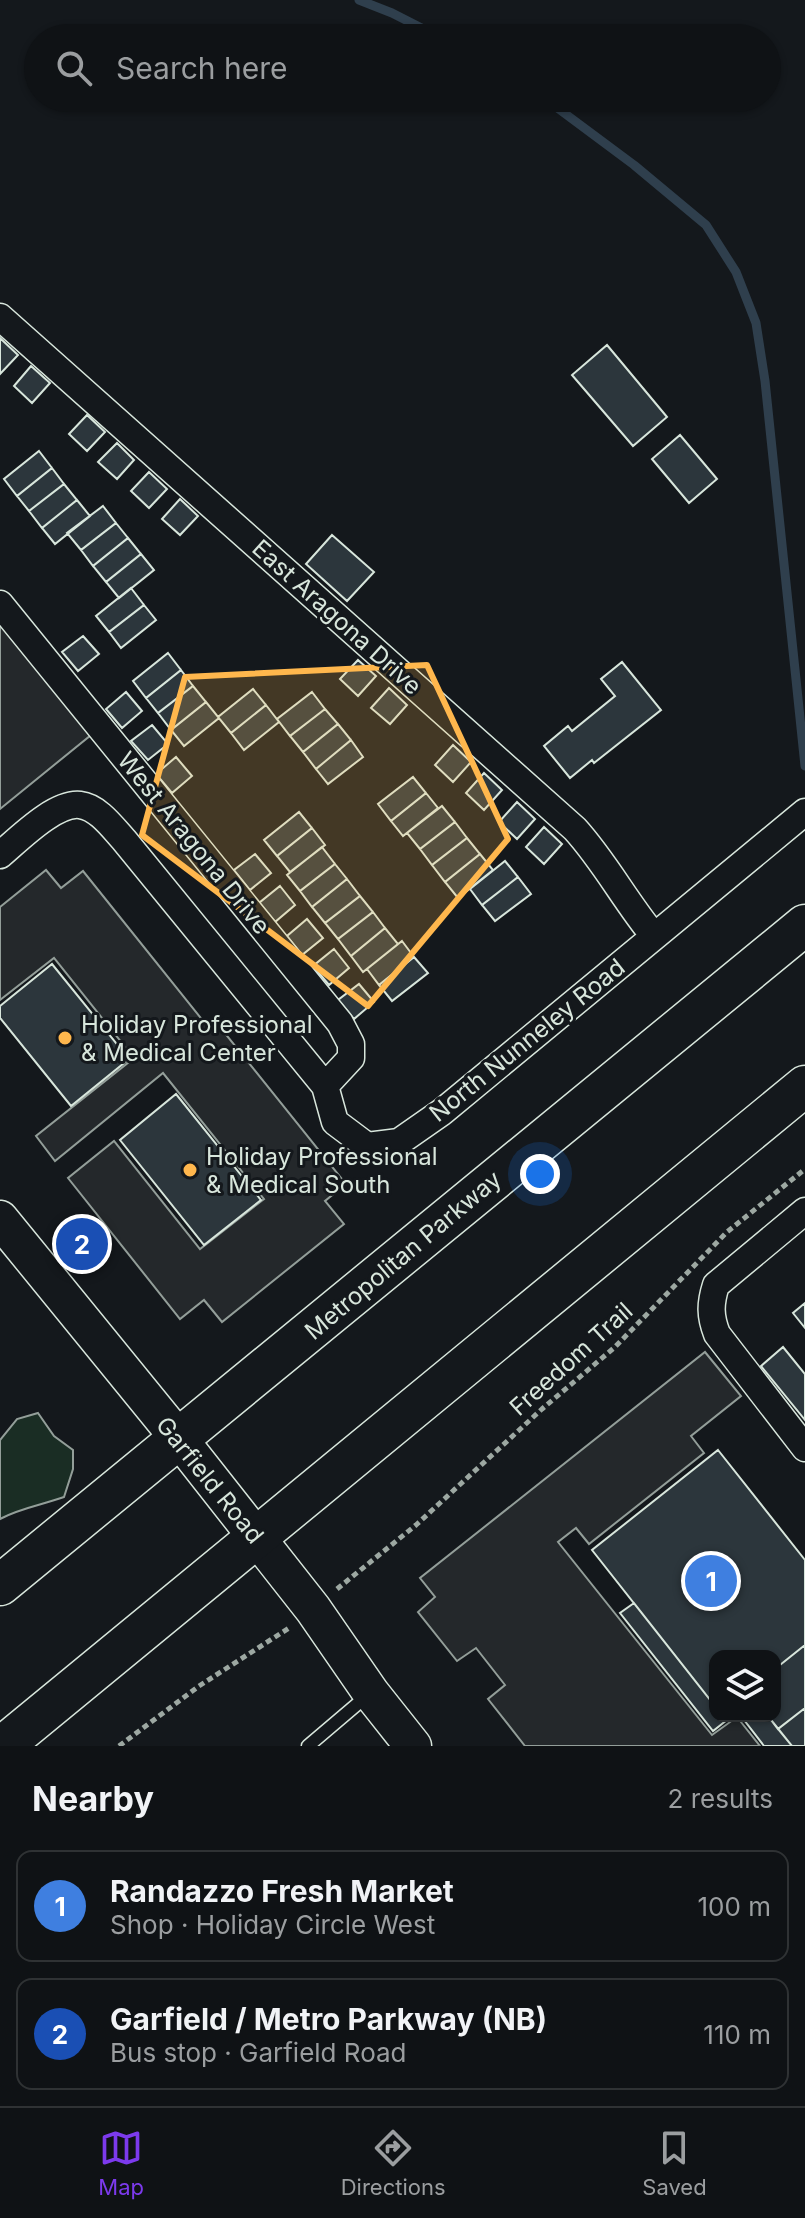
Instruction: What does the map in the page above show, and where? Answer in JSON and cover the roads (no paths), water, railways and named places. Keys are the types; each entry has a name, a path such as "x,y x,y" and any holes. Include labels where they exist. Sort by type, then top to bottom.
{"main road":[{"name":"Metropolitan Parkway","path":"0,1585 795,947"},
{"path":"3,1746 805,1086"},
{"name":"Garfield Road","path":"0,1219 313,1609 371,1693 413,1746"}],"street":[{"name":"East Aragona Drive","path":"0,317 575,829 597,854 637,916 654,936"},
{"name":"West Aragona Drive","path":"0,604 340,1023 351,1044 351,1058 325,1086"},
{"name":"North Nunneley Road","path":"0,855 45,818 64,808 81,805 99,814 124,840 325,1086 335,1122 367,1146 399,1142 442,1112 805,812"},
{"path":"805,1211 716,1285 710,1316 717,1334 805,1448"}],"lane":[{"path":"308,1746 371,1693"}],"waterway":[{"path":"359,0 414,24"},
{"path":"563,112 634,165 706,225 736,272 756,323 765,381 805,766"}],"place":[{"name":"Holiday Professional & Medical Center","path":"65,1038"},
{"name":"Holiday Professional & Medical South","path":"190,1170"},
{"name":"Garfield / Metro Parkway (NB)","path":"82,1244"},
{"name":"Randazzo Fresh Market","path":"711,1581"}]}
